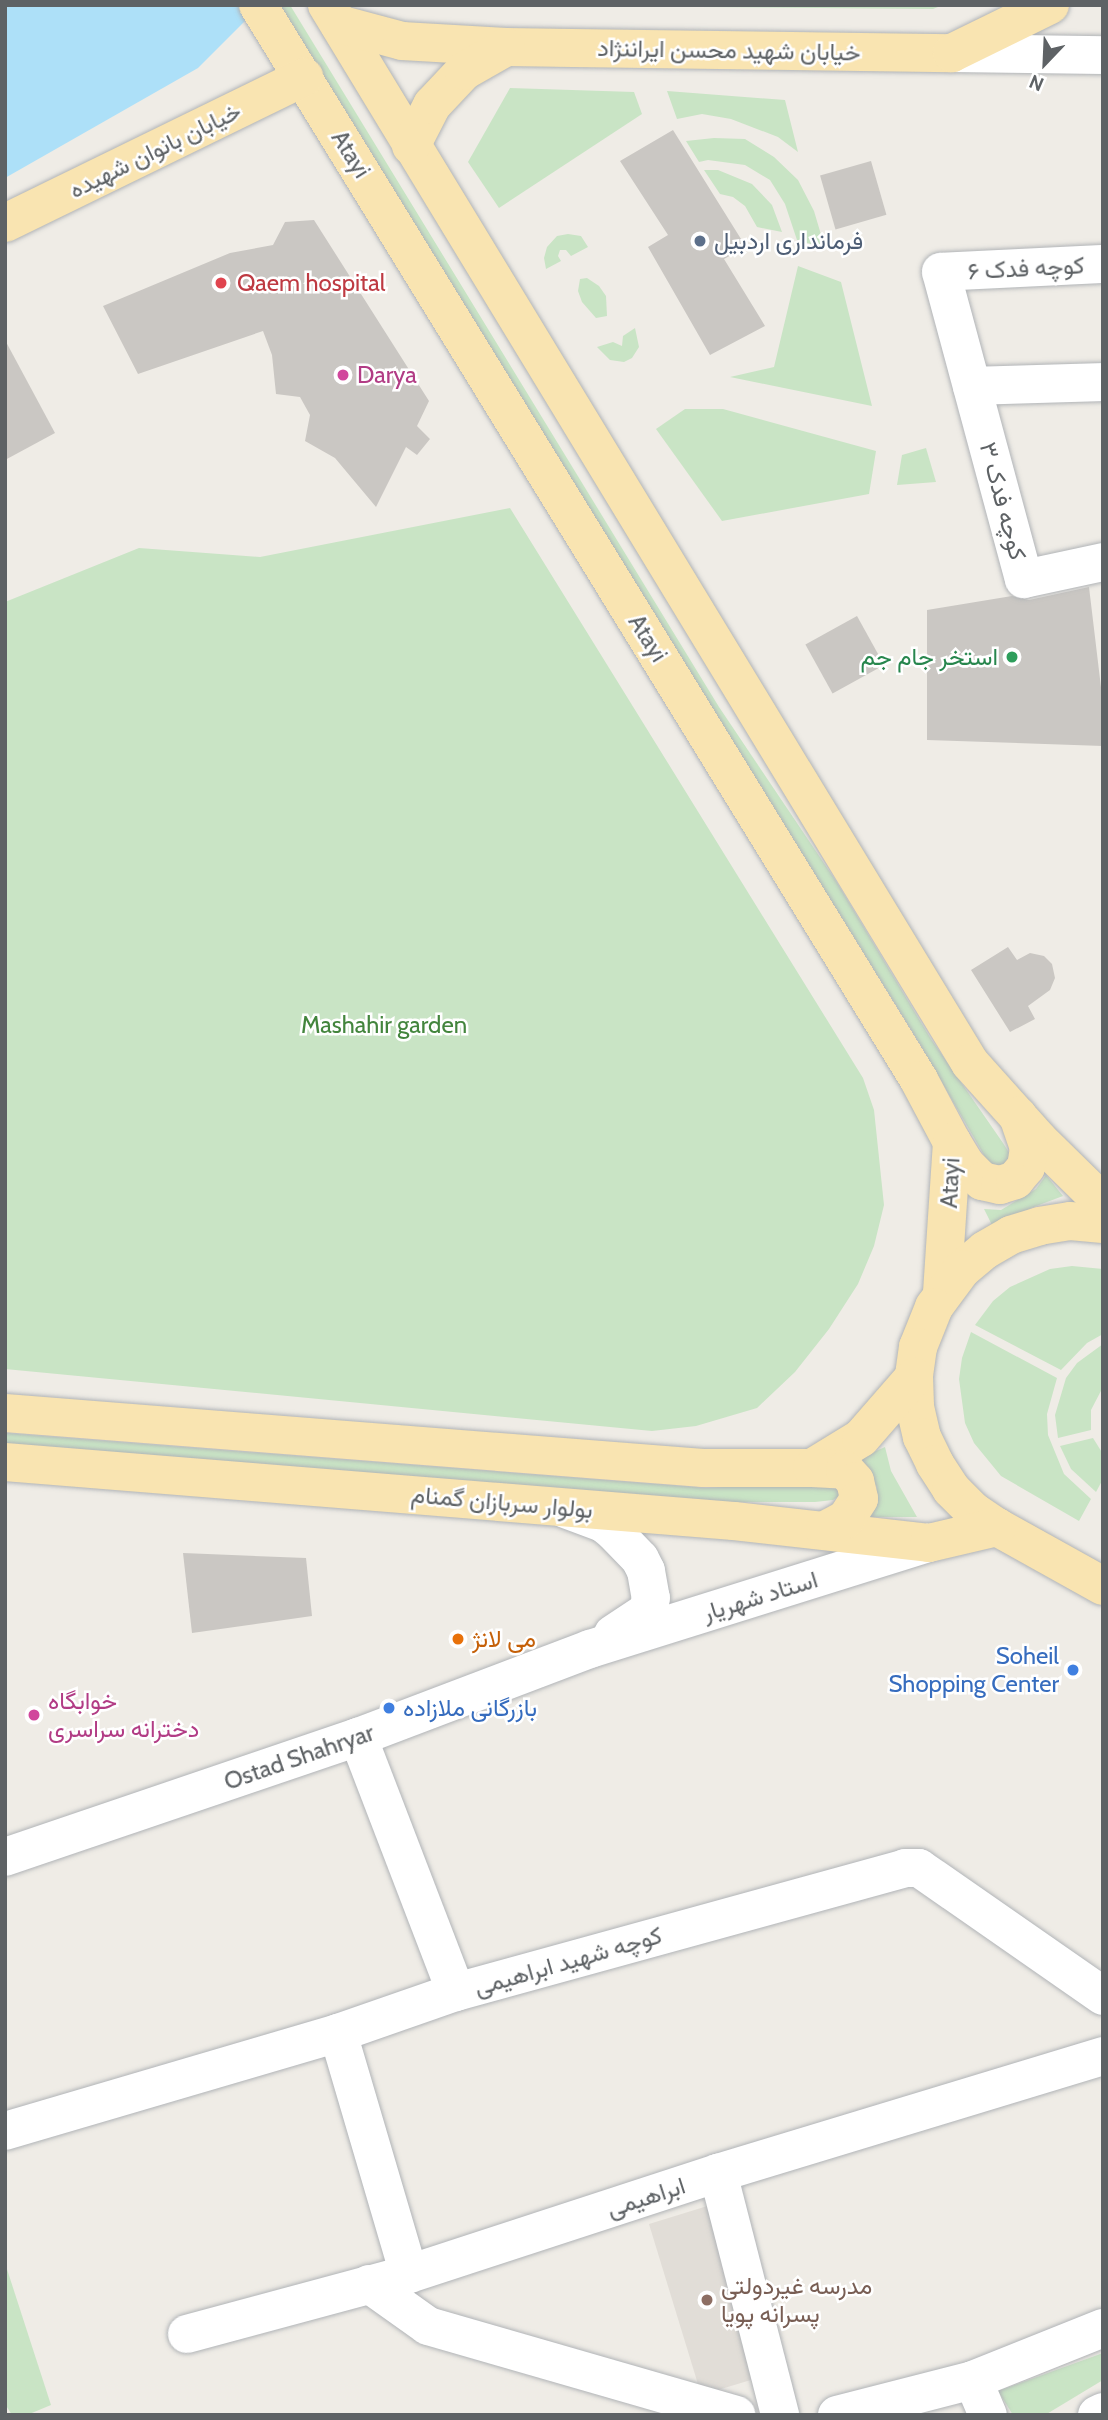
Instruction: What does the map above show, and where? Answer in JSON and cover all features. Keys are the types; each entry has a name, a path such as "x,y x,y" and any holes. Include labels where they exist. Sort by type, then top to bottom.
{"main road":[{"name":"خیابان شهید محسن ایراننژاد","path":"333,15 402,41 506,47 952,53 1049,5"},
{"name":"Atayi","path":"259,7 912,1068 952,1142 942,1292"},
{"path":"333,15 970,1063 1103,1203"},
{"path":"411,146 432,106 464,71 506,47"},
{"name":"خیابان بانوان شهیده","path":"5,223 304,77"},
{"path":"952,1142 966,1165 982,1181 1000,1185 1015,1180 1026,1167 1029,1148 1018,1116"},
{"path":"1103,1224 1070,1222 1040,1226 1011,1235 977,1256 942,1292 928,1318 918,1347 914,1377 915,1407 922,1437 934,1464 951,1489 973,1511 996,1527 1103,1586"},
{"path":"812,1468 861,1438 914,1377"},
{"name":"بولوار سربازان گمنام","path":"5,1413 703,1468 845,1470 855,1481 859,1499 846,1519 825,1531"},
{"name":"بولوار سربازان گمنام","path":"5,1462 561,1507 929,1543 996,1527"}],"street":[{"name":"خیابان شهید محسن ایراننژاد","path":"952,53 1103,55"},
{"name":"کوچه فدک ۶","path":"972,386 941,272 1103,264"},
{"path":"972,386 1103,382"},
{"name":"کوچه فدک ۳","path":"972,386 1024,579 1103,562"},
{"path":"561,1507 603,1523 620,1537 640,1559 650,1585 648,1611 590,1649"},
{"name":"استاد شهریار","path":"590,1649 929,1543"},
{"name":"Ostad Shahryar","path":"5,1857 358,1737 590,1649"},
{"path":"358,1737 456,1993"},
{"name":"کوچه شهید ابراهیمی","path":"5,2131 338,2033 456,1993 905,1868 919,1868 1103,1996"},
{"path":"338,2033 409,2274"},
{"name":"ابراهیمی","path":"187,2334 409,2274 718,2173 1103,2056"},
{"path":"718,2173 780,2415"},
{"path":"369,2284 428,2326 736,2415"},
{"path":"837,2415 973,2380 1103,2329"},
{"path":"973,2380 988,2415"},
{"path":"1097,2415 1103,2412"}],"shaded area":[{"name":"مدرسه غیردولتی پسرانه پویا","path":"714,2204 766,2375 701,2395 649,2224"}],"green space":[{"path":"276,5 290,5 719,707 836,881 931,1039 1003,1143 1011,1156 1009,1166 992,1169 918,1041"},
{"path":"462,5 943,5 933,9"},
{"path":"510,88 634,92 642,114 499,208 468,162"},
{"path":"667,91 785,100 798,152 778,137 731,119 702,114 677,119"},
{"path":"745,139 774,157 798,180 814,211 825,248 797,240 785,204 770,180 745,165 708,160 699,162 686,141"},
{"path":"704,170 718,170 752,184 772,205 782,232 757,227 745,206 733,197 720,194"},
{"path":"557,236 581,236 588,247 571,256 566,250 560,250 558,256 561,261 546,269 544,258 547,247"},
{"path":"798,266 841,282 872,406 730,377 774,367"},
{"path":"587,278 599,286 606,296 607,316 596,318 582,302 578,291 580,279"},
{"path":"635,328 639,347 632,358 624,362 610,360 597,347 613,342 622,346 623,336"},
{"path":"685,409 723,409 876,451 869,494 722,521 656,429"},
{"path":"926,448 936,482 897,485 902,455"},
{"name":"Mashahir garden","path":"510,508 863,1078 874,1110 884,1205 874,1246 858,1284 829,1329 795,1372 757,1408 696,1426 652,1431 5,1369 5,602 139,548 260,557"},
{"path":"1046,1175 1063,1196 1031,1208 995,1231 984,1209 1001,1210 1036,1189"},
{"path":"1072,1266 1103,1269 1103,1334 1087,1343 1061,1370 975,1325 993,1301 1010,1287 1050,1269"},
{"path":"971,1332 1057,1378 1047,1414 1048,1435 1064,1474 1091,1499 1079,1521 1001,1476 974,1443 965,1423 959,1379 962,1358"},
{"path":"1103,1344 1103,1387 1091,1410 1091,1430 1058,1438 1055,1415 1066,1378 1077,1363"},
{"path":"5,1433 706,1488 831,1481 841,1495 833,1500 815,1502 713,1502 5,1448"},
{"path":"1093,1438 1103,1454 1103,1479 1096,1492 1071,1469 1060,1446"},
{"path":"885,1447 891,1471 917,1517 868,1517 877,1487 851,1462"},
{"path":"5,2263 51,2405 27,2415 12,2415 5,2404"},
{"path":"1103,2353 1103,2380 1045,2415 1013,2415 998,2391"}],"water":[{"path":"5,5 261,5 198,68 5,178"}],"building":[{"name":"فرمانداری اردبیل","path":"673,130 746,247 724,259 765,326 710,355 648,247 668,235 620,161"},
{"path":"871,161 886,215 835,229 820,176"},
{"path":"314,220 429,401 417,426 430,439 417,455 406,447 376,507 335,458 305,441 310,415 300,397 276,394 272,355 263,331 138,374 103,306 230,253 273,245 285,222"},
{"path":"5,340 55,433 5,460"},
{"name":"استخر جام جم","path":"1089,587 1103,704 1103,746 927,740 927,610 1012,596 1029,600"},
{"path":"857,616 884,665 833,694 805,645"},
{"path":"1008,947 1017,960 1030,953 1044,956 1052,964 1055,978 1050,990 1028,1006 1035,1019 1010,1032 971,970"},
{"path":"183,1553 306,1558 312,1616 192,1633"}],"place":[{"name":"فرمانداری اردبیل","path":"700,241"},
{"name":"Qaem hospital","path":"221,283"},
{"name":"Darya","path":"343,375"},
{"name":"استخر جام جم","path":"1012,657"},
{"name":"می لانژ","path":"458,1639"},
{"name":"Soheil Shopping Center","path":"1073,1670"},
{"name":"بازرگانی ملازاده","path":"389,1708"},
{"name":"خوابگاه دخترانه سراسری","path":"34,1715"},
{"name":"مدرسه غیردولتی پسرانه پویا","path":"707,2300"}]}
